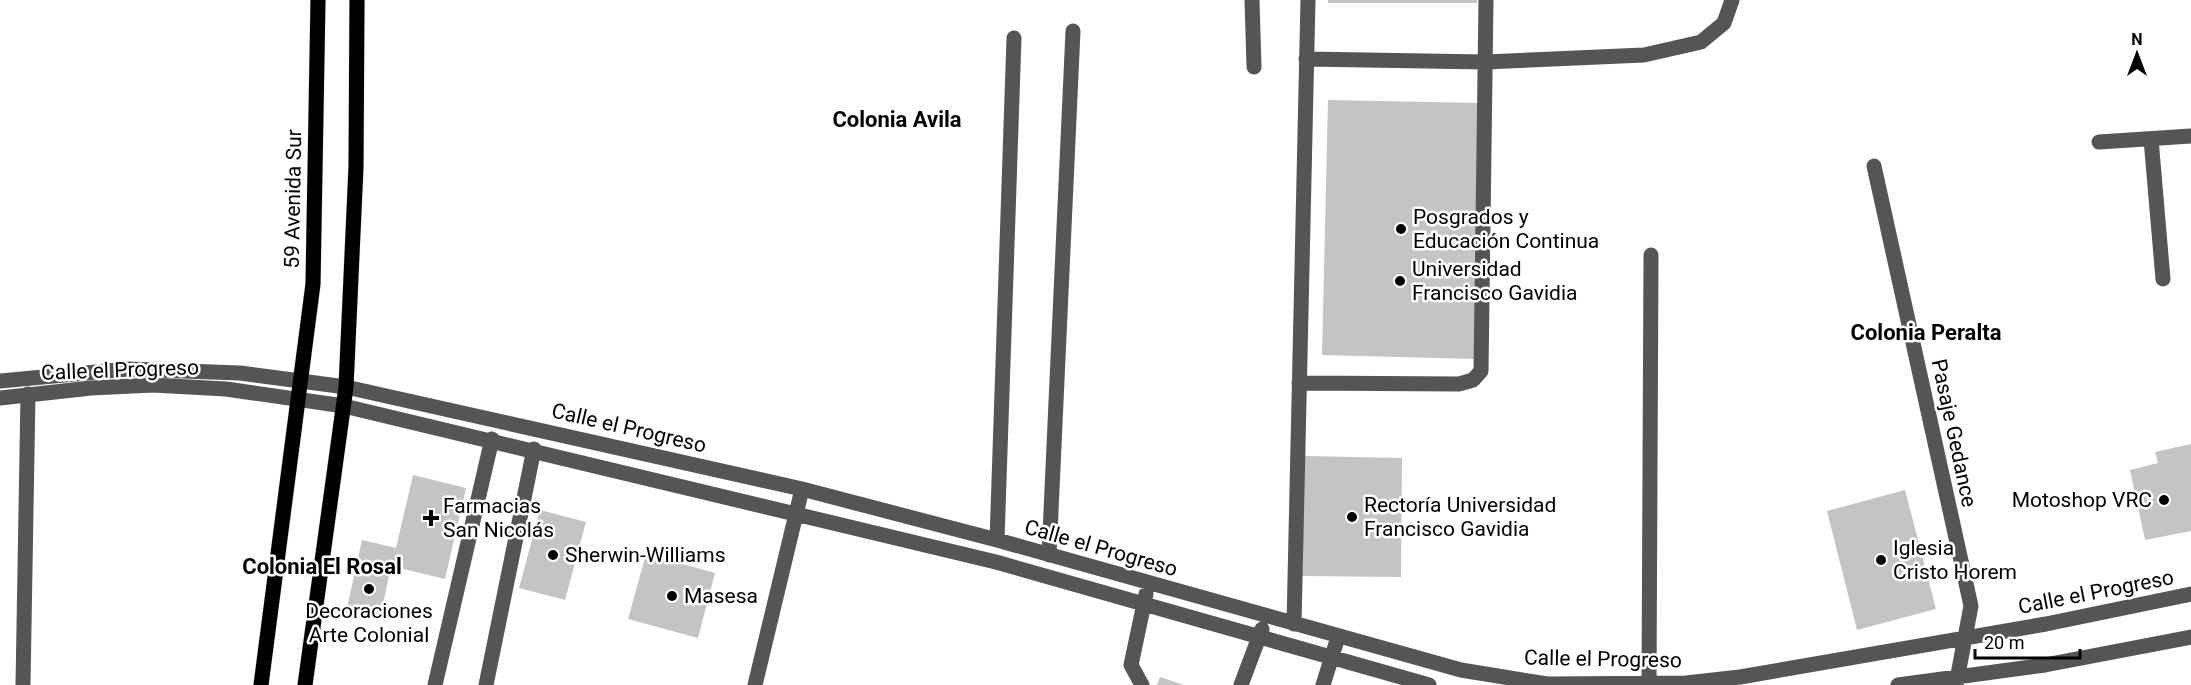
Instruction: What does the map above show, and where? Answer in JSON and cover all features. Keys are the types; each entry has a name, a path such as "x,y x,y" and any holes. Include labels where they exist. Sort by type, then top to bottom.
{"main road":[{"name":"59 Avenida Sur","path":"261,685 313,284 318,0"},
{"path":"305,685 346,387 356,167 357,0"}],"street":[{"path":"1252,0 1254,67"},
{"path":"1293,624 1308,0"},
{"path":"1299,382 1459,384 1473,380 1481,371 1486,0"},
{"path":"1306,60 1485,62 1644,56 1701,42 1724,23 1732,0"},
{"path":"1048,555 1073,31"},
{"path":"997,540 1014,38"},
{"path":"2099,142 2191,136"},
{"path":"2151,139 2163,279"},
{"name":"Pasaje Gedance","path":"1874,166 1971,606 1964,638 1963,659 1956,681"},
{"path":"1648,684 1651,255"},
{"name":"Calle el Progreso","path":"0,381 128,369 240,373 346,387 802,489 997,540 1461,670 1547,684 1648,684 1740,677 1964,638 2191,594"},
{"name":"Calle el Progreso","path":"0,398 153,386 226,389 344,406 534,449 996,562 1429,685"},
{"path":"23,685 28,394"},
{"path":"435,685 492,439"},
{"path":"486,685 534,449"},
{"path":"755,685 802,489"},
{"path":"1142,685 1131,665 1142,604 1150,583"},
{"path":"1241,685 1260,638 1265,616"},
{"path":"1323,685 1338,637"},
{"path":"1898,685 1956,681 2191,637"}],"building":[{"path":"1328,0 1477,0 1477,3 1328,3"},
{"name":"Posgrados y Educación Continua","path":"1328,100 1480,103 1474,359 1322,355"},
{"name":"Motoshop VRC","path":"2191,444 2191,531 2145,540 2130,470 2158,463 2155,452"},
{"name":"Rectoría Universidad Francisco Gavidia","path":"1304,456 1402,458 1401,577 1302,576"},
{"name":"Farmacias San Nicolás","path":"413,475 466,488 445,579 391,566 380,619 346,612 362,540 396,548"},
{"name":"Iglesia Cristo Horem","path":"1905,490 1936,609 1857,630 1827,511"},
{"name":"Sherwin-Williams","path":"540,510 586,522 565,600 519,588"},
{"name":"Masesa","path":"646,554 715,573 698,638 628,619"},
{"path":"1160,677 1184,685 1157,685"}],"place":[{"name":"Posgrados y Educación Continua","path":"1401,229"},
{"name":"Universidad Francisco Gavidia","path":"1400,281"},
{"name":"Motoshop VRC","path":"2164,500"},
{"name":"Rectoría Universidad Francisco Gavidia","path":"1352,517"},
{"name":"Farmacias San Nicolás","path":"431,518"},
{"name":"Sherwin-Williams","path":"553,555"},
{"name":"Iglesia Cristo Horem","path":"1881,560"},
{"name":"Decoraciones Arte Colonial","path":"369,589"},
{"name":"Masesa","path":"672,596"}],"district":[{"name":"Colonia Avila","path":"897,119"},
{"name":"Colonia Peralta","path":"1926,332"},
{"name":"Colonia El Rosal","path":"322,566"}]}
